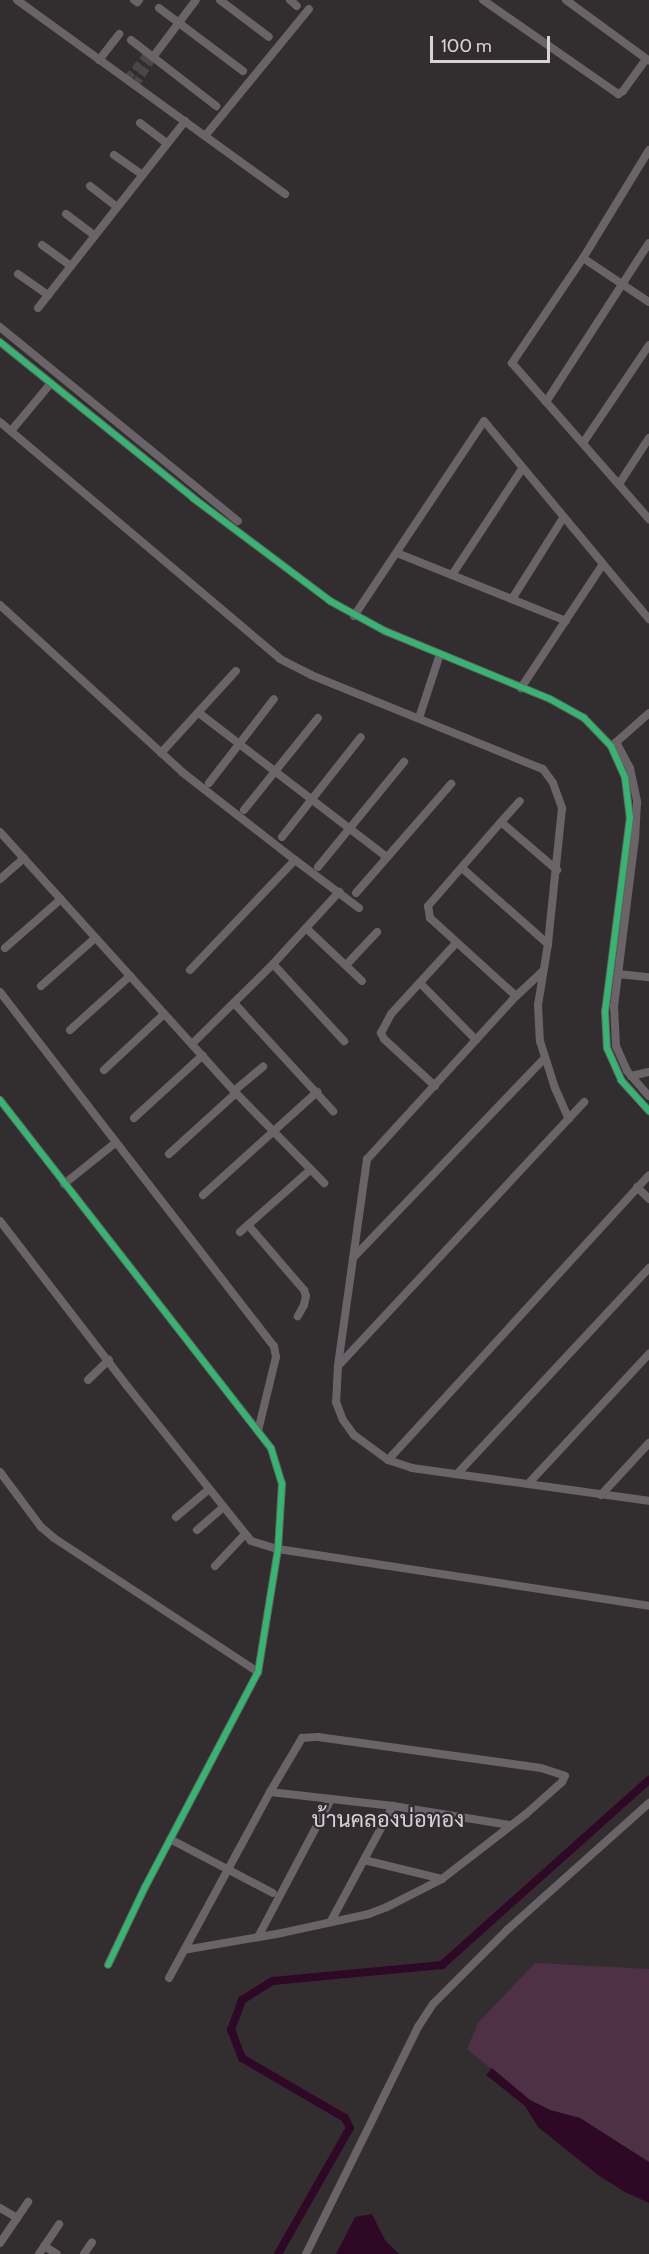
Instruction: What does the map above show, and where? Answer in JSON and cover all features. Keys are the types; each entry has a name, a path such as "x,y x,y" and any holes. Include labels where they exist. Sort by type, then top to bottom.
{"street":[{"path":"17,0 285,194"},
{"path":"134,0 137,2 139,0"},
{"path":"151,56 196,0"},
{"path":"220,0 269,38"},
{"path":"290,0 297,6"},
{"path":"483,0 618,94 623,91 647,60 566,0"},
{"path":"159,8 243,71"},
{"path":"206,136 309,9"},
{"path":"99,60 119,34"},
{"path":"131,40 216,106"},
{"path":"38,308 185,121"},
{"path":"140,123 167,143"},
{"path":"649,150 583,258 512,363 649,519"},
{"path":"114,155 143,175"},
{"path":"90,186 117,207"},
{"path":"66,214 95,236"},
{"path":"546,402 649,243"},
{"path":"42,244 71,266"},
{"path":"583,258 649,302"},
{"path":"18,273 48,295"},
{"path":"0,327 238,521"},
{"path":"0,342 49,386 98,421 216,516 354,616 439,658 521,688 584,718 614,744 630,768 637,802 635,838 614,1006 616,1046 631,1076 649,1096"},
{"path":"582,443 649,345"},
{"path":"11,431 49,386"},
{"path":"98,421 103,412"},
{"path":"354,616 483,421 649,619"},
{"path":"0,422 280,658 311,675 543,769 553,783 562,808 548,944 538,1005 540,1041 569,1119"},
{"path":"618,484 649,438"},
{"path":"452,575 522,469"},
{"path":"216,516 222,508"},
{"path":"512,599 563,518"},
{"path":"397,553 566,621"},
{"path":"521,688 603,564"},
{"path":"0,605 161,753 237,817 359,908"},
{"path":"419,718 439,658"},
{"path":"161,753 236,671"},
{"path":"209,783 274,699"},
{"path":"199,713 387,857"},
{"path":"614,744 649,713"},
{"path":"244,810 318,718"},
{"path":"282,837 361,737"},
{"path":"614,744 625,778 630,817 614,921 604,1011 607,1048 621,1080 649,1111"},
{"path":"318,867 404,762"},
{"path":"356,893 451,784"},
{"path":"516,996 430,918 427,910 436,894 462,868 520,801"},
{"path":"501,822 557,870"},
{"path":"0,832 235,1092 324,1183"},
{"path":"0,879 24,858"},
{"path":"190,970 295,860"},
{"path":"462,868 548,944"},
{"path":"192,1044 273,964 339,892"},
{"path":"5,948 60,899"},
{"path":"614,921 625,921"},
{"path":"306,928 347,964 362,981"},
{"path":"347,964 377,932"},
{"path":"41,986 96,938"},
{"path":"435,1086 384,1039 381,1033 392,1014 456,943"},
{"path":"273,964 344,1041"},
{"path":"543,971 516,996 367,1159 338,1366 336,1402 343,1420 354,1435 387,1460 412,1468 649,1501"},
{"path":"618,974 649,977"},
{"path":"70,1030 130,976"},
{"path":"420,983 476,1040"},
{"path":"0,992 276,1350 258,1431"},
{"path":"234,1003 333,1111"},
{"path":"104,1070 164,1014"},
{"path":"135,1118 203,1055"},
{"path":"353,1259 545,1058"},
{"path":"169,1154 263,1067"},
{"path":"631,1076 649,1072"},
{"path":"203,1195 317,1092"},
{"path":"0,1100 271,1448 282,1484 278,1549 258,1672 170,1839 108,1965"},
{"path":"338,1366 584,1102"},
{"path":"64,1184 115,1143"},
{"path":"240,1232 310,1170"},
{"path":"387,1460 649,1175"},
{"path":"637,1187 649,1198"},
{"path":"0,1221 223,1507 245,1534 257,1544 649,1606"},
{"path":"248,1225 304,1290 306,1296 304,1305 298,1316"},
{"path":"458,1473 649,1268"},
{"path":"528,1484 649,1354"},
{"path":"88,1380 109,1360"},
{"path":"601,1495 649,1443"},
{"path":"0,1472 41,1527 54,1538 258,1672"},
{"path":"176,1517 209,1489"},
{"path":"197,1530 223,1507"},
{"path":"215,1566 245,1534"},
{"path":"169,1978 184,1950 228,1871 270,1792 302,1737 307,1735 542,1768 563,1774 562,1782 526,1814 442,1879 387,1907 331,1922 184,1950"},
{"path":"270,1792 393,1806 509,1825"},
{"path":"258,1937 331,1799"},
{"path":"306,2254 418,2027 433,2004 499,1937 649,1803"},
{"path":"331,1922 393,1806"},
{"path":"170,1839 273,1893"},
{"path":"364,1860 442,1879"},
{"path":"0,2243 28,2202"},
{"path":"0,2208 17,2218"},
{"path":"39,2254 59,2224"},
{"path":"84,2254 92,2242"},
{"path":"44,2246 57,2254"}],"shaded area":[{"path":"535,1963 649,1969 649,2162 580,2118 550,2110 530,2100 467,2049 478,2023"},
{"path":"492,2068 530,2100 550,2110 580,2118 649,2162 649,2203 623,2191 598,2175 538,2127 525,2106 486,2075"},
{"path":"372,2214 385,2240 399,2254 336,2254 355,2217"}],"waterway":[{"path":"278,2254 350,2128 345,2118 242,2058 231,2030 242,2000 273,1981 442,1965 649,1780"}],"tunnel":[{"path":"127,79 148,54"},
{"path":"135,85 153,57"}],"cycle path":[{"path":"0,342 193,498 330,601 385,631 550,699 584,718 611,746 625,778 630,817 605,1011 607,1048 621,1080 649,1111"},
{"path":"0,1100 271,1448 282,1484 278,1549 258,1672 145,1887 108,1965"}],"district":[{"name":"บ้านคลองบ่อทอง","path":"388,1820"}]}
